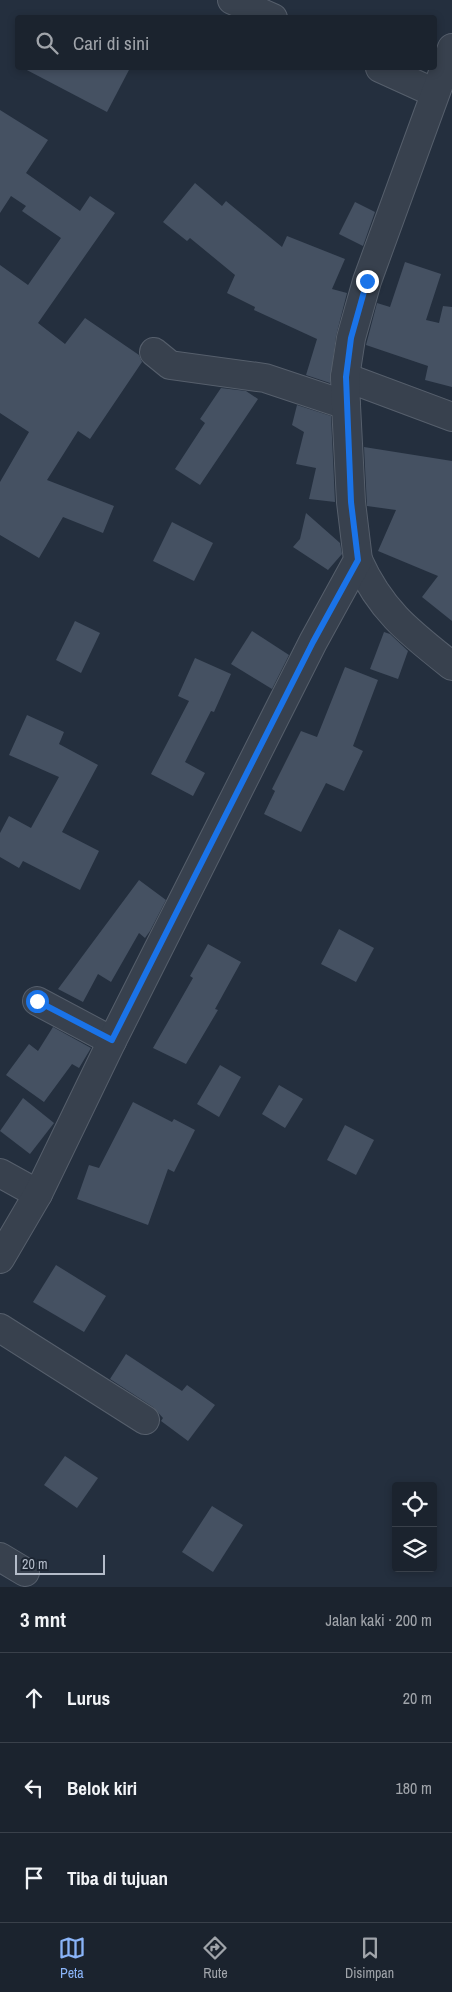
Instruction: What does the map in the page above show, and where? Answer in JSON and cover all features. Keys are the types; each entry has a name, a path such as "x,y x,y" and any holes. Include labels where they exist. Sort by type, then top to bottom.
{"street":[{"path":"232,0 266,15"},
{"path":"452,48 367,281 351,338 346,377 351,502 358,560 380,601 415,636 452,666"},
{"path":"384,70 436,93"},
{"path":"154,352 170,365 265,378 346,405"},
{"path":"346,377 452,417"},
{"path":"0,1259 38,1194 112,1040 313,642 358,560"},
{"path":"37,1001 112,1040"},
{"path":"0,1173 38,1194"},
{"path":"0,1328 144,1420"},
{"path":"0,1557 25,1572"}],"building":[{"path":"27,70 129,70 107,112"},
{"path":"0,110 48,140 26,173 80,211 90,196 115,213 38,323 65,344 85,318 139,355 142,362 90,439 78,431 47,480 114,506 103,533 63,517 39,558 0,535 0,482 29,432 0,413 0,265 28,285 61,238 22,211 26,206 11,196 0,213"},
{"path":"195,183 222,206 226,201 282,247 287,236 345,259 332,289 347,293 336,336 330,383 306,375 317,339 254,310 255,307 227,293 235,275 190,238 187,241 163,222"},
{"path":"355,202 375,212 363,246 339,234"},
{"path":"405,262 441,274 426,320 439,323 443,306 452,307 452,387 425,380 428,366 366,345 377,303 390,307"},
{"path":"221,388 246,391 258,399 200,485 175,469 205,423 200,419"},
{"path":"297,405 331,416 335,502 309,499 316,468 296,464 304,432 292,425"},
{"path":"364,447 452,461 452,621 422,597 438,576 378,551 396,510 367,506"},
{"path":"306,513 340,543 342,554 328,570 293,547 300,539"},
{"path":"172,522 213,543 194,581 153,561"},
{"path":"75,621 100,633 81,673 56,660"},
{"path":"252,631 289,655 272,689 231,664"},
{"path":"384,632 390,634 408,651 398,679 370,669"},
{"path":"195,658 231,674 214,712 211,711 185,762 205,773 193,796 151,774 189,701 178,696"},
{"path":"345,667 378,680 353,746 363,751 344,791 326,783 301,832 264,814 275,791 272,789 301,731 317,737"},
{"path":"27,715 64,732 59,744 98,765 62,832 99,851 80,890 23,861 19,868 0,857 0,833 9,816 31,828 59,777 9,755"},
{"path":"139,880 166,900 145,938 139,933 111,982 98,974 83,1002 58,989"},
{"path":"339,929 374,948 356,982 321,964"},
{"path":"208,944 241,962 215,1009 218,1010 186,1064 153,1048 193,978 190,976"},
{"path":"53,1027 91,1048 79,1068 72,1064 44,1102 6,1075 29,1044 38,1051"},
{"path":"220,1065 241,1077 219,1117 197,1104"},
{"path":"279,1085 303,1099 285,1128 262,1114"},
{"path":"23,1098 54,1123 30,1154 0,1131"},
{"path":"133,1102 172,1122 174,1119 195,1130 174,1172 168,1169 148,1225 77,1199 89,1165 99,1168"},
{"path":"345,1125 374,1140 356,1175 327,1160"},
{"path":"56,1265 106,1296 84,1332 33,1302"},
{"path":"126,1354 182,1391 187,1385 215,1405 188,1441 161,1421 163,1418 153,1407 110,1379"},
{"path":"65,1456 98,1478 77,1508 44,1485"},
{"path":"212,1506 243,1525 213,1572 182,1552"}],"route":[{"path":"37,1001 112,1040 313,642 358,560 351,502 346,377 351,338 367,281"}]}
